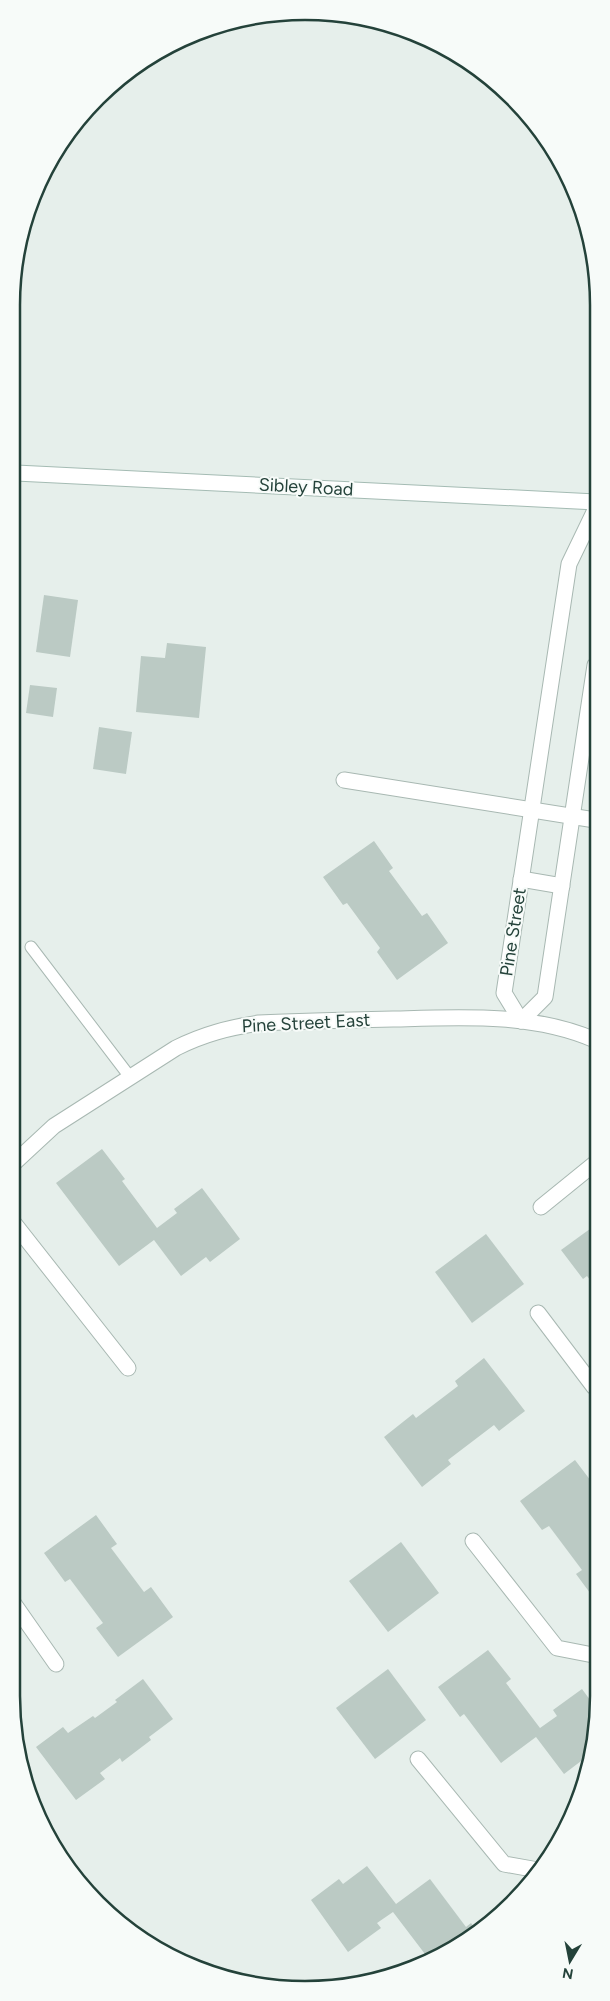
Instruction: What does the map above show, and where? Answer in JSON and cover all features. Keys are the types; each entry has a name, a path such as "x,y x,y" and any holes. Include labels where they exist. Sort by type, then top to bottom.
{"street":[{"name":"Sibley Road","path":"20,472 590,502"},
{"name":"Pine Street","path":"520,1020 504,993 569,564 590,520"},
{"path":"520,1020 545,998 590,698"},
{"path":"344,780 590,819"},
{"path":"522,879 562,886"},
{"name":"Pine Street East","path":"20,1158 54,1126 176,1048 197,1038 228,1028 259,1023 463,1017 520,1020 551,1026 590,1039"},
{"path":"541,1207 590,1167"},
{"path":"20,1231 128,1368"},
{"path":"538,1313 590,1382"},
{"path":"474,1541 558,1648 590,1653"},
{"path":"20,1612 56,1664"},
{"path":"418,1760 504,1864 531,1869"}],"lane":[{"path":"31,947 130,1077"}],"building":[{"path":"44,595 78,600 70,657 36,652"},
{"path":"167,643 206,647 199,718 136,712 141,656 165,658"},
{"path":"30,685 57,688 53,717 26,713"},
{"path":"99,727 132,732 126,774 93,769"},
{"path":"374,841 393,868 389,871 422,916 427,913 448,943 397,980 377,952 380,948 347,903 343,905 323,877"},
{"path":"102,1149 125,1179 122,1181 157,1228 177,1213 174,1209 202,1188 240,1239 210,1262 206,1257 181,1276 154,1240 119,1266 56,1183"},
{"path":"590,1229 590,1280 587,1276 583,1279 561,1250"},
{"path":"486,1234 524,1284 472,1323 435,1272"},
{"path":"484,1358 525,1411 499,1431 494,1425 448,1460 451,1464 422,1487 384,1437 413,1414 416,1418 458,1386 455,1381"},
{"path":"575,1460 590,1480 590,1593 576,1574 582,1570 549,1526 542,1530 520,1501"},
{"path":"96,1515 117,1544 111,1548 144,1592 151,1587 173,1617 118,1657 96,1628 103,1623 70,1579 65,1582 44,1553"},
{"path":"401,1542 439,1593 388,1632 349,1581"},
{"path":"488,1650 511,1679 506,1683 540,1728 557,1716 553,1710 582,1689 590,1700 588,1733 583,1760 564,1774 536,1737 501,1763 464,1714 460,1717 438,1687"},
{"path":"388,1669 426,1720 375,1759 336,1708"},
{"path":"143,1679 173,1719 149,1737 151,1740 122,1762 120,1758 100,1773 105,1779 76,1800 36,1747 63,1727 68,1733 93,1716 95,1718"},
{"path":"367,1866 396,1904 430,1879 466,1927 471,1923 473,1926 448,1943 425,1954 393,1912 377,1923 381,1928 348,1952 311,1900 339,1879 343,1884"}]}
